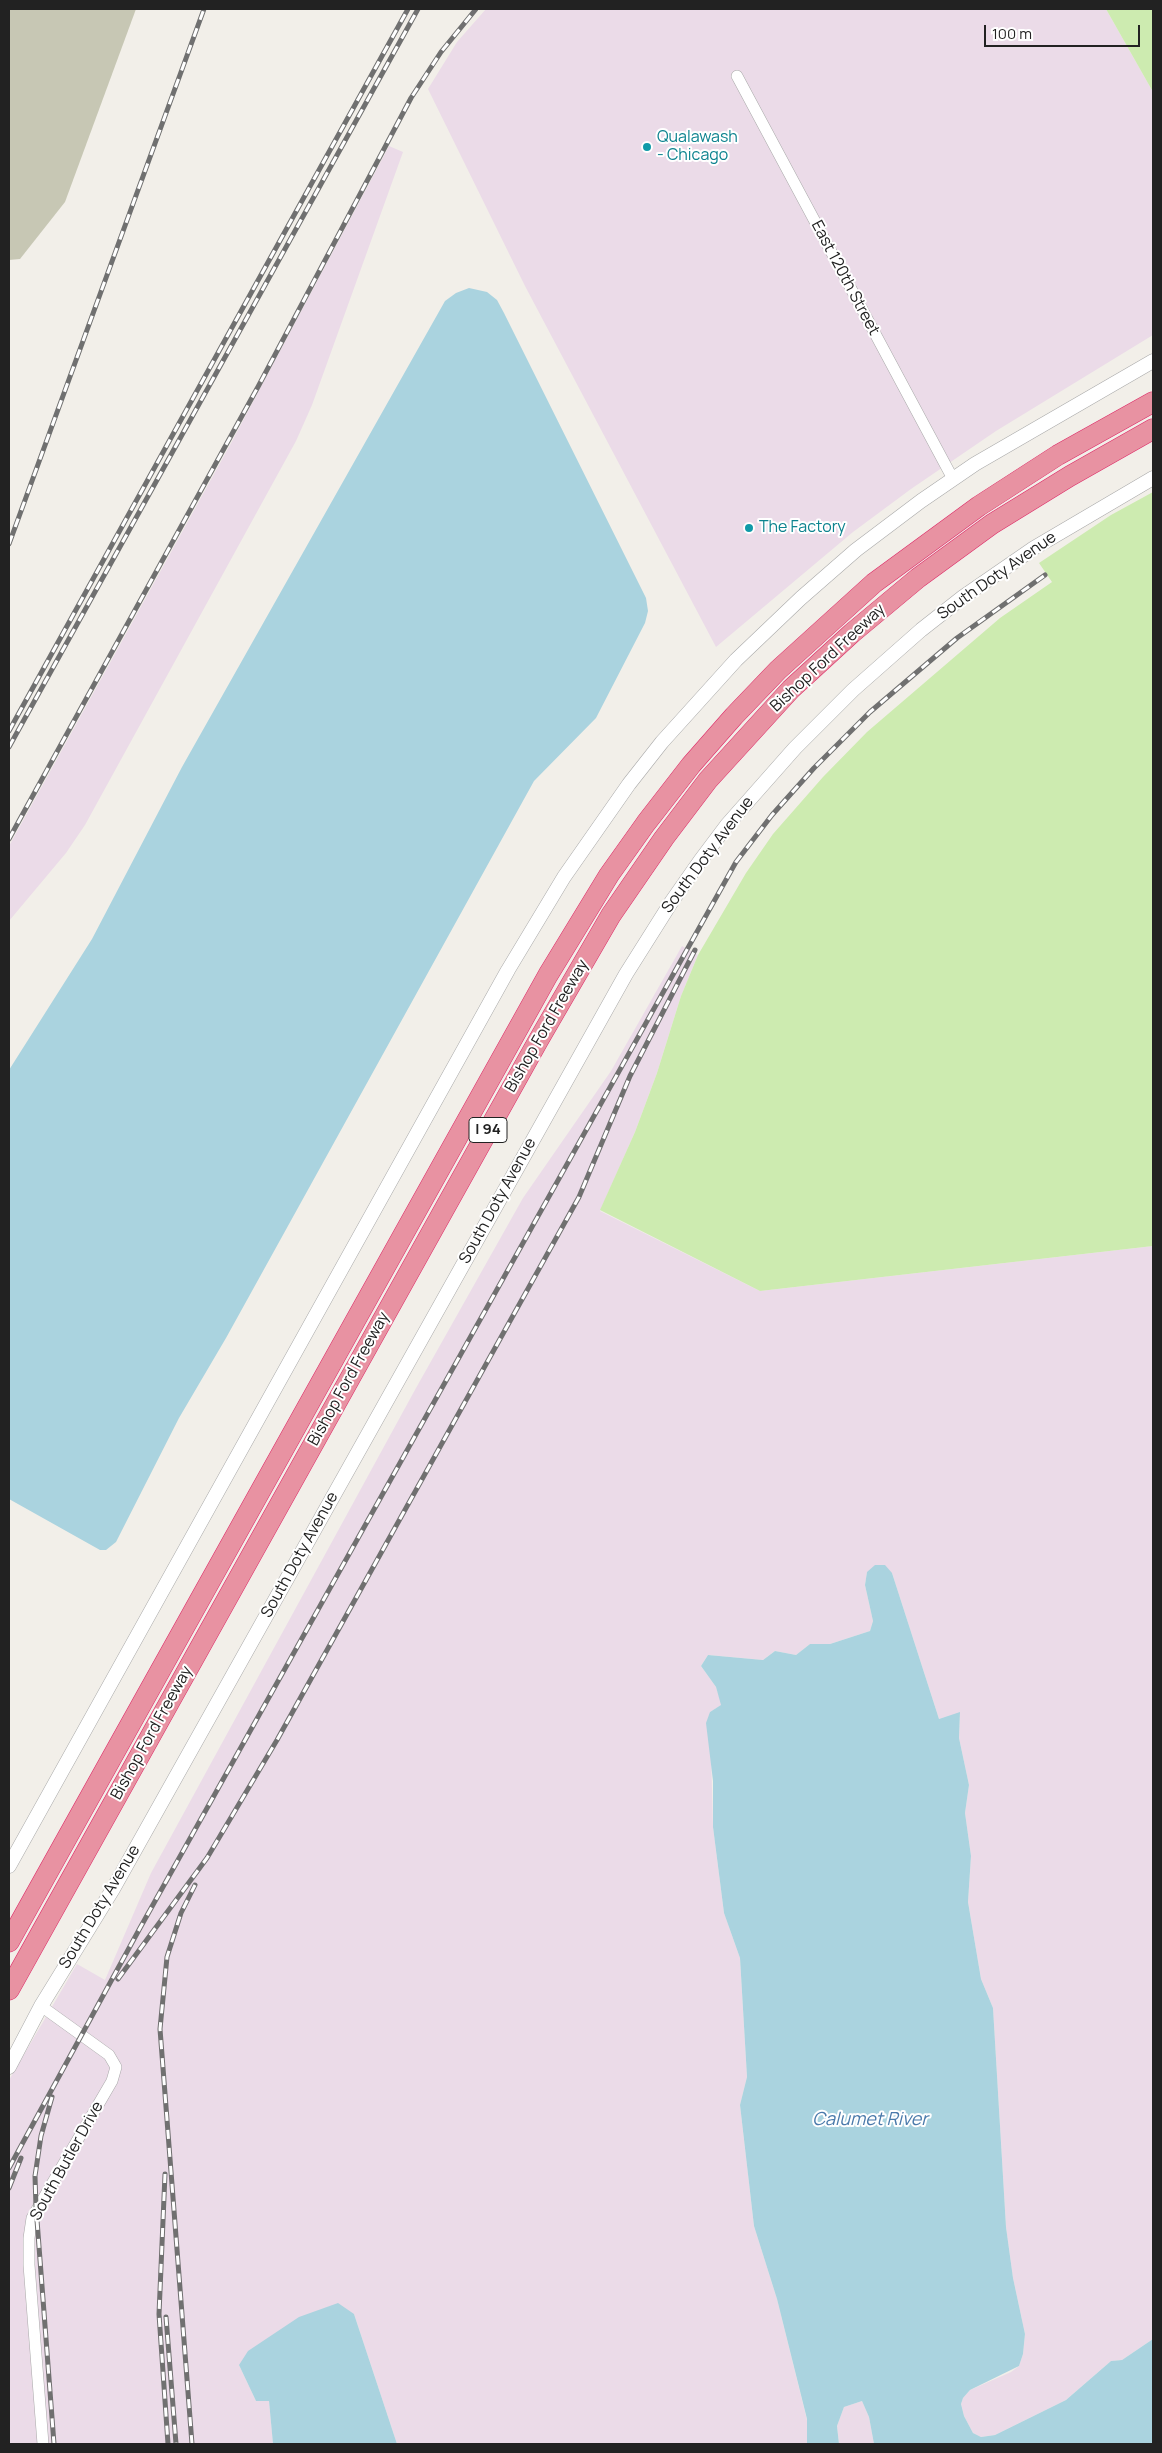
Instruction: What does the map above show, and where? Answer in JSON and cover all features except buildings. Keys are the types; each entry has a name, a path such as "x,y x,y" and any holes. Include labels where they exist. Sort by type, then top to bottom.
{"highway":[{"name":"Bishop Ford Freeway","path":"9,1942 548,975 609,875 646,823 691,765 778,670 874,583 979,506 1058,455 1153,402"},
{"name":"Bishop Ford Freeway","path":"9,1990 538,1041 611,915 664,838 708,780 791,689 852,632 918,578 992,524 1153,429"}],"street":[{"name":"East 120th Street","path":"737,76 952,479"},
{"path":"9,1866 508,970 594,833 662,742 765,630 856,550 952,479 1153,361"},
{"name":"South Doty Avenue","path":"9,2066 41,2006 113,1889 626,974 672,901 722,832 794,748 853,690 921,630 970,592 1034,548 1153,478"},
{"name":"South Butler Drive","path":"41,2006 109,2056 116,2067 112,2081 32,2218 29,2238 30,2265 43,2444"}],"shaded area":[{"path":"9,9 136,9 65,202 20,259 9,260"},
{"path":"486,9 1106,9 1153,92 1153,335 996,431 911,489 853,532 716,647 525,286 428,89 457,42"},
{"path":"389,146 403,152 312,405 296,441 85,825 66,853 9,921 9,846 230,445"},
{"path":"682,946 698,955 681,996 657,1073 635,1132 600,1211 760,1291 1153,1246 1153,2339 1122,2360 1111,2361 1066,2400 995,2435 981,2437 973,2433 964,2416 961,2404 963,2398 970,2390 1011,2372 1019,2366 1023,2354 1025,2334 1013,2278 1006,2227 993,2008 981,1979 968,1902 971,1856 965,1813 969,1785 959,1738 960,1713 939,1719 892,1573 867,1572 865,1585 873,1621 870,1631 830,1644 810,1644 796,1655 775,1651 763,1660 708,1655 701,1666 716,1687 722,1705 710,1712 713,1827 724,1913 740,1958 747,2077 740,2105 754,2226 777,2299 807,2420 807,2444 397,2444 354,2314 239,2365 256,2401 269,2401 273,2444 9,2444 9,2080 77,1964 105,1980 151,1873 416,1388 523,1198 611,1071"},
{"path":"862,2401 869,2417 874,2444 839,2444 837,2426 844,2407"}],"green space":[{"path":"1106,9 1153,9 1153,92"},
{"path":"1153,492 1153,1246 760,1291 600,1210 635,1132 657,1073 681,996 698,955 746,873 773,834 823,777 867,732 1000,618 1052,582 1039,563 1111,515"}],"water":[{"path":"469,288 487,292 497,300 504,313 646,598 648,611 645,623 596,718 534,781 226,1338 179,1418 116,1542 106,1550 100,1550 9,1499 9,1070 92,939 182,767 445,301 456,293"},
{"name":"Calumet River","path":"875,1565 885,1565 892,1573 939,1719 960,1712 959,1738 969,1785 965,1813 971,1856 968,1902 981,1979 993,2008 1006,2227 1013,2278 1025,2334 1023,2354 1019,2366 970,2390 963,2398 961,2404 964,2416 973,2433 981,2437 995,2435 1066,2400 1111,2361 1122,2360 1153,2339 1153,2444 874,2444 869,2417 862,2401 844,2407 837,2426 839,2444 807,2444 807,2419 777,2299 754,2226 740,2105 747,2077 740,1958 724,1913 713,1827 713,1781 706,1723 710,1712 721,1705 716,1687 701,1666 708,1655 763,1660 775,1651 796,1655 810,1644 830,1644 870,1631 873,1621 865,1585 867,1572"},
{"path":"338,2303 354,2314 397,2444 273,2444 269,2401 256,2401 239,2365 248,2351 299,2317"}],"railway":[{"path":"9,544 204,9"},
{"path":"9,731 408,9"},
{"path":"9,747 418,9"},
{"path":"9,839 259,385 411,98 441,52 476,9"},
{"path":"9,2168 140,1928 736,862 772,815 814,768 870,712 957,638 1045,575"},
{"path":"118,1979 207,1858 277,1740 579,1197 630,1076 695,950"},
{"path":"192,2444 160,2029 167,1957 181,1913 195,1885"},
{"path":"52,2097 41,2136 35,2176 54,2444"},
{"path":"9,2188 21,2158"},
{"path":"165,2174 159,2314 168,2444"},
{"path":"166,2317 176,2444"}],"place":[{"name":"Qualawash - Chicago","path":"647,147"},
{"name":"The Factory","path":"749,528"}]}
